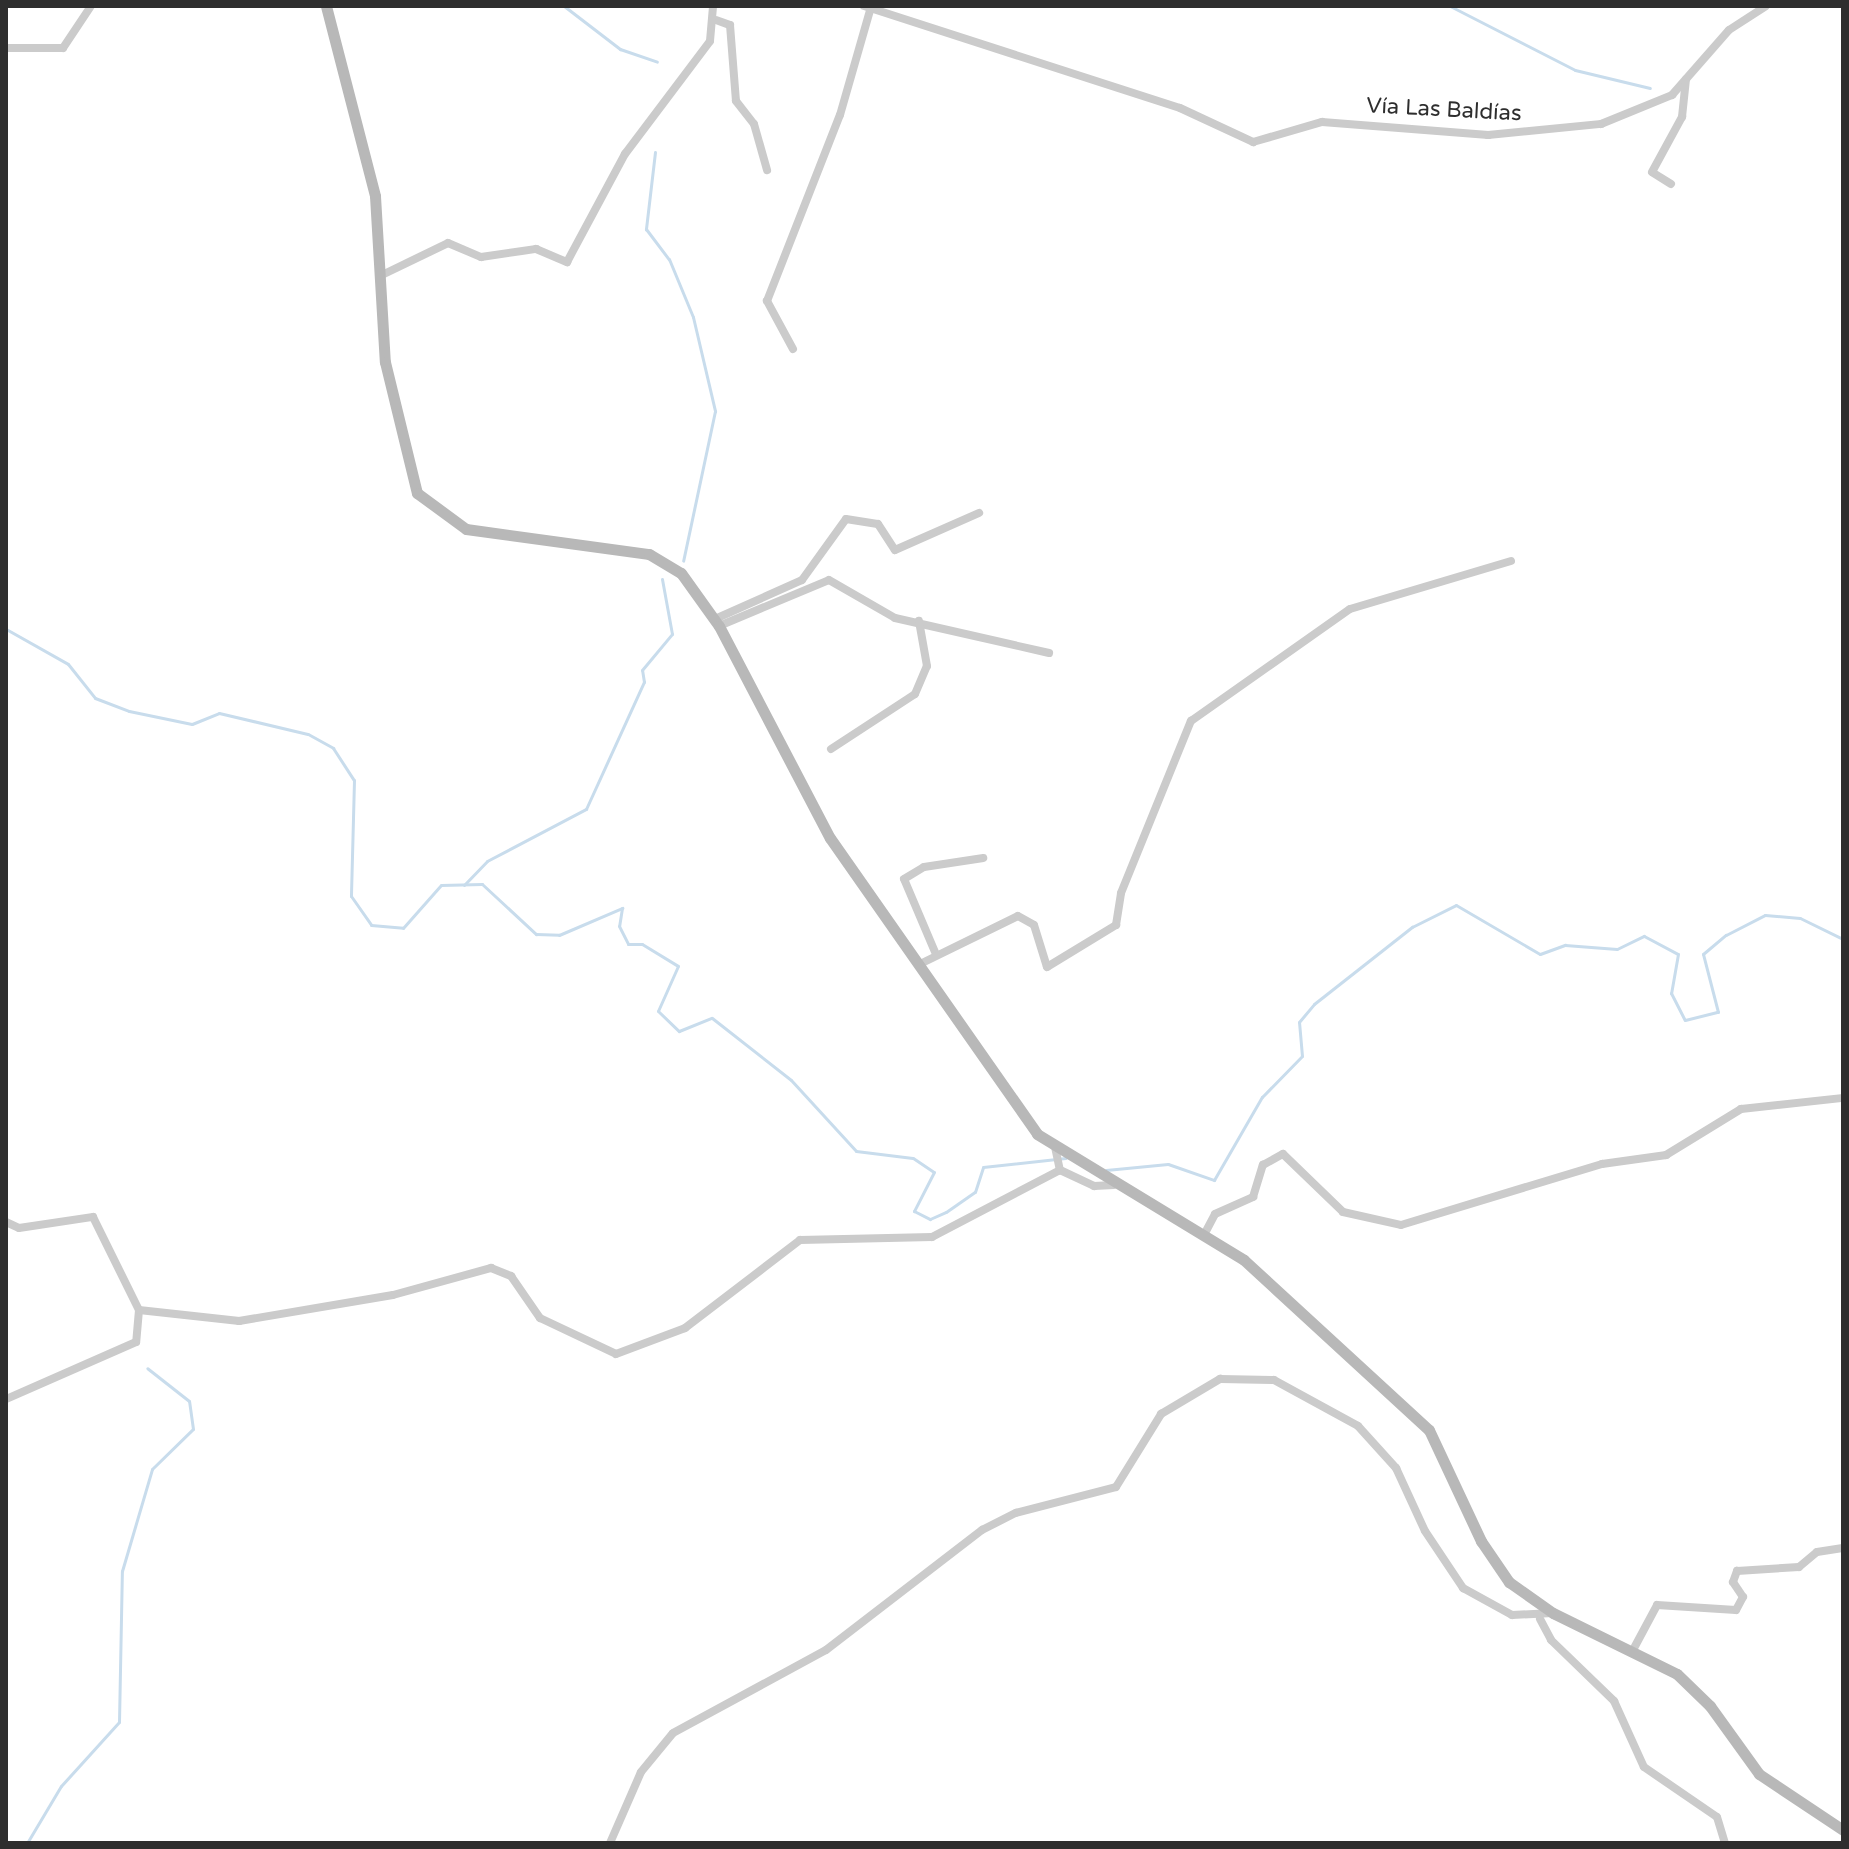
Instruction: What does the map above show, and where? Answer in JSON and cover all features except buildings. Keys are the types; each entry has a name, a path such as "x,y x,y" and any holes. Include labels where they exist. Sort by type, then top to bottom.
{"main road":[{"path":"326,6 375,196 384,274 385,362 402,451 412,483 431,508 447,522 497,536 649,554 681,573 717,622 813,811 1016,1108 1059,1158 1078,1163 1205,1233 1244,1260 1415,1414 1495,1563 1525,1596 1553,1613 1633,1650 1701,1695 1759,1774 1843,1830"}],"street":[{"path":"6,48 63,48 91,6"},
{"path":"384,274 448,243 481,257 536,249 567,262 625,154 695,65 716,20 713,6"},
{"name":"Vía Las Baldías","path":"868,7 1137,95 1253,142 1322,122 1488,135 1601,124 1645,110 1686,78 1729,30 1766,6"},
{"path":"793,349 767,301 840,115 868,7"},
{"path":"716,20 730,25 736,101 754,124 767,170"},
{"path":"1671,184 1652,172 1682,117 1686,78"},
{"path":"717,622 802,580 846,519 878,524 895,550 979,513"},
{"path":"918,965 935,952 1018,916 1034,925 1047,967 1116,925 1121,893 1191,721 1350,609 1511,561"},
{"path":"717,622 829,580 876,612 1049,653"},
{"path":"831,749 915,694 927,666 919,621"},
{"path":"935,952 904,879 924,867 983,858"},
{"path":"1205,1233 1215,1214 1253,1197 1263,1165 1283,1154 1343,1212 1401,1225 1602,1164 1666,1155 1741,1109 1843,1098"},
{"path":"139,1310 239,1321 491,1268 511,1276 540,1318 616,1354 685,1328 800,1240 932,1237 1059,1158 1094,1186 1114,1185"},
{"path":"6,1222 19,1228 93,1217 139,1310 136,1342 6,1399"},
{"path":"610,1843 641,1772 673,1733 826,1650 982,1530 1016,1513 1116,1487 1154,1421 1220,1379 1274,1380 1358,1426 1396,1468 1425,1531 1463,1588 1500,1610 1540,1619 1553,1613"},
{"path":"1633,1650 1657,1605 1736,1610 1743,1597 1733,1582 1737,1571 1799,1567 1817,1552 1843,1548"},
{"path":"1540,1619 1551,1640 1614,1701 1644,1767 1717,1817 1725,1843"}],"waterway":[{"path":"564,6 620,49 657,62"},
{"path":"1450,6 1575,70 1650,88"},
{"path":"655,152 646,229 669,259 693,317 715,411 683,561"},
{"path":"464,885 487,861 586,809 644,682 642,670 672,634 662,579"},
{"path":"6,629 68,664 95,698 129,711 192,724 219,713 308,734 333,748 354,780 351,896 371,925 403,928 441,885 482,884 536,934 559,935 622,908 619,926 628,944 642,944 678,966 658,1011 679,1031 712,1018 791,1080 856,1151 913,1158 934,1172 914,1211 930,1219 975,1192 983,1167 1066,1158"},
{"path":"1106,1170 1168,1164 1214,1180 1262,1097 1302,1056 1299,1022 1314,1004 1412,927 1456,905 1540,954 1565,945 1617,949 1644,936 1678,954 1671,993 1685,1020 1718,1012 1703,954 1726,935 1765,915 1800,918 1843,939"},
{"path":"27,1843 61,1786 119,1722 122,1571 152,1469 193,1429 189,1401 147,1368"}]}
